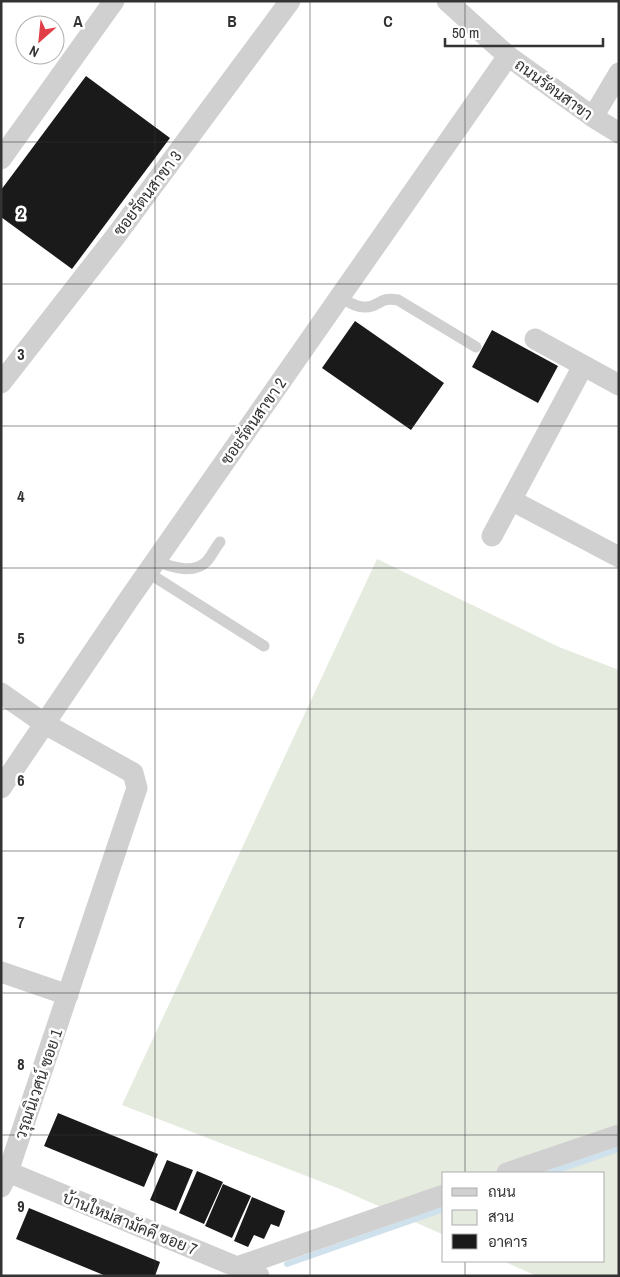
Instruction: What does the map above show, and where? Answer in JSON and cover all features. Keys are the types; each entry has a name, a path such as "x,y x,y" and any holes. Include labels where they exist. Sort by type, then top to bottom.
{"street":[{"path":"1,159 114,1"},
{"name":"ซอยรัตนสาขา 3","path":"1,383 115,237 290,1"},
{"name":"ถนนรัตนสาขา","path":"448,1 508,56 593,117 619,133"},
{"name":"ซอยรัตนสาขา 2","path":"1,788 151,567 508,56"},
{"path":"593,117 619,73"},
{"path":"535,339 619,385"},
{"path":"492,536 583,366"},
{"path":"511,500 619,557"},
{"name":"วรุณนิเวศน์ ซอย 1","path":"1,693 45,724 133,773 137,788 68,995 4,1176"},
{"path":"1,972 68,995"},
{"path":"510,1172 619,1135"},
{"name":"บ้านใหม่สามัคคี ซอย 7","path":"4,1176 259,1276"},
{"path":"237,1267 442,1196"}],"lane":[{"path":"339,297 365,308 390,298 398,300 476,347"},
{"path":"151,567 190,568 205,563 220,542"},
{"path":"151,567 264,646"}],"green space":[{"path":"377,559 559,647 619,670 619,1276 537,1276 505,1262 605,1262 605,1172 442,1172 442,1234 340,1189 122,1105"}],"building":[{"path":"86,76 170,138 72,269 1,217 1,190"},
{"path":"355,321 444,383 411,430 322,368"},
{"path":"492,330 558,366 538,403 472,367"},
{"path":"58,1113 158,1154 144,1187 44,1146"},
{"path":"167,1160 193,1170 176,1211 150,1200"},
{"path":"197,1171 223,1182 204,1224 179,1213"},
{"path":"223,1184 251,1196 232,1238 205,1226"},
{"path":"252,1197 285,1211 279,1227 271,1224 264,1239 254,1235 248,1247 234,1241"},
{"path":"29,1208 160,1262 155,1276 106,1276 16,1239"}],"waterway":[{"path":"552,1172 619,1149"},
{"path":"287,1264 442,1210"}]}
